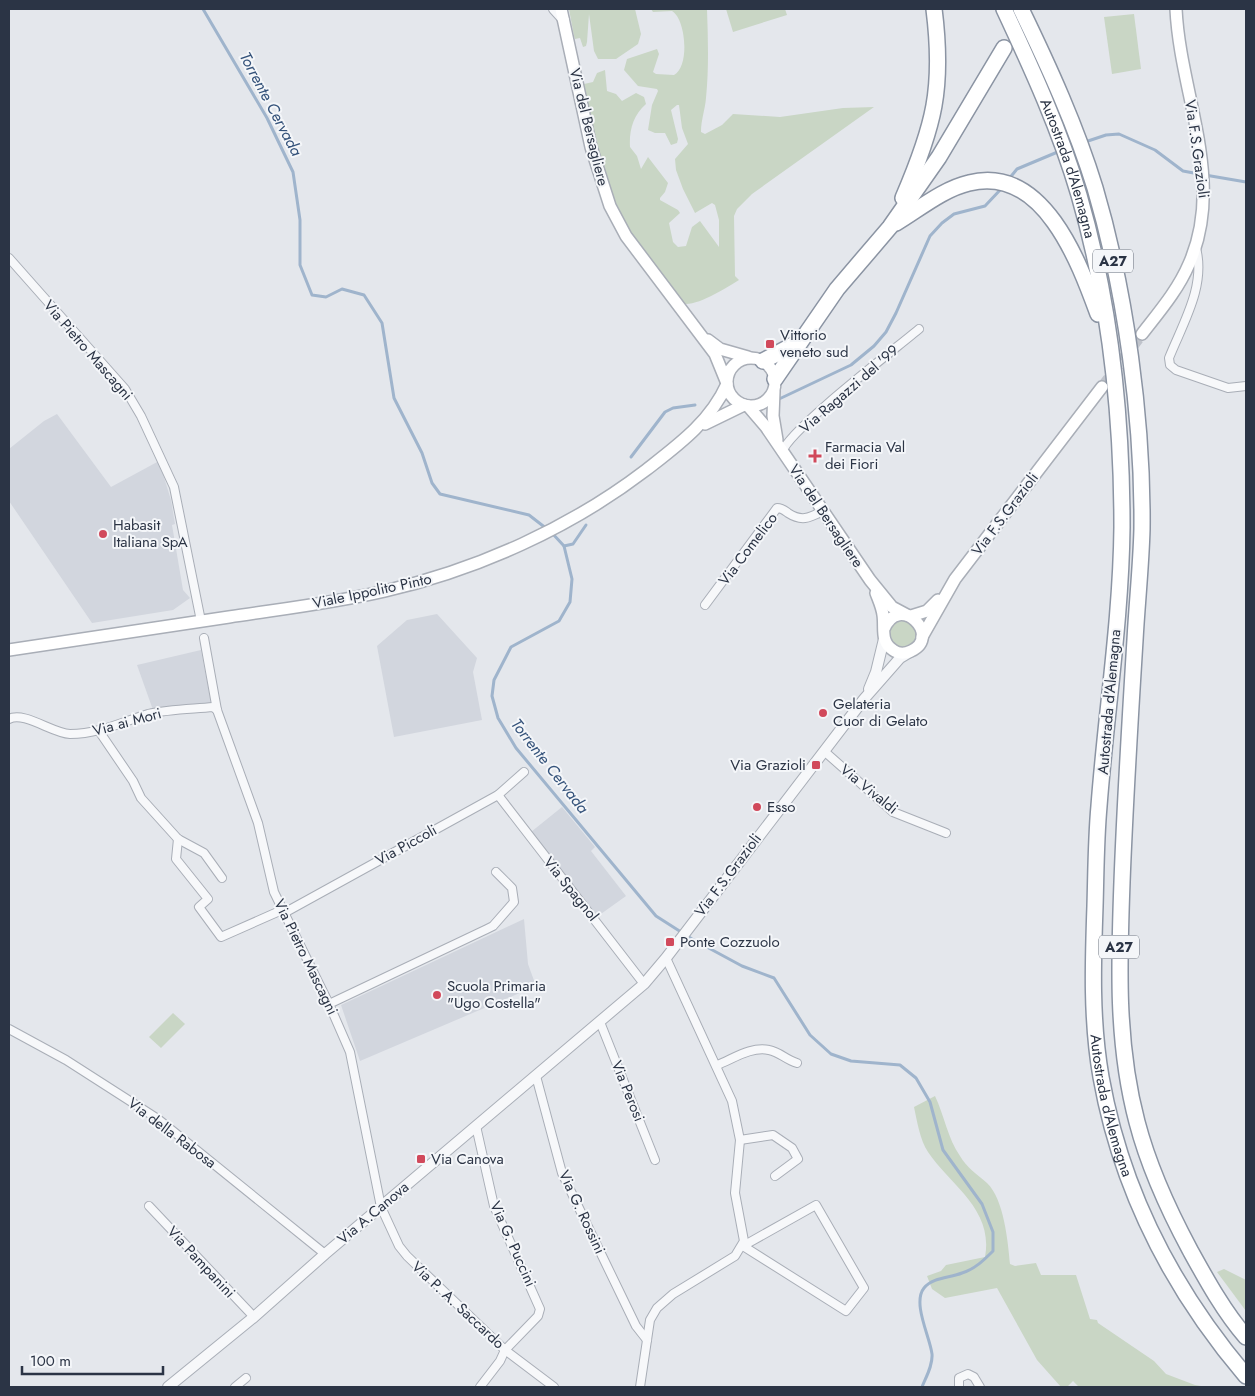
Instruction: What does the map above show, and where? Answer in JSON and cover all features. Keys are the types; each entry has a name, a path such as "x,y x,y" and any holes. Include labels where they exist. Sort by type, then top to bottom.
{"highway":[{"name":"A27","path":"890,227 923,150 932,121 938,88 939,48 934,9"},
{"name":"Autostrada d'Alemagna","path":"1004,9 1040,87 1079,194 1106,313 1114,370 1120,451 1122,530 1115,646 1099,809 1093,977 1095,1023 1101,1076 1126,1174 1149,1229 1180,1288 1221,1346 1246,1376"},
{"name":"Autostrada d'Alemagna","path":"1021,9 1055,80 1094,187 1111,250 1131,365 1142,529 1125,806 1118,973 1126,1072 1136,1120 1150,1167 1172,1216 1201,1270 1246,1337"},
{"name":"A27","path":"775,383 798,342 836,288 890,227 939,157 1004,48"},
{"name":"A27","path":"890,227 955,188 968,183 1003,182 1017,188 1042,208 1058,226 1068,242 1099,315 1114,370"},
{"name":"A27","path":"756,359 798,342"}],"main road":[{"name":"Via F.S.Grazioli","path":"1142,334 1177,286 1196,248 1203,221 1204,188 1200,153 1180,48 1176,9"},
{"name":"Via del Bersagliere","path":"562,14 591,147 610,206 626,236 720,362 726,383"},
{"name":"Via del Bersagliere","path":"702,336 720,348 756,359"},
{"path":"756,359 769,366 775,383 767,400 760,404 746,405 730,394 726,383 730,369 735,363 756,359"},
{"name":"Viale Ippolito Pinto","path":"9,650 386,591 476,564 558,526 637,477 696,428 717,404 726,383"},
{"name":"Via del Bersagliere","path":"775,383 774,426 782,452"},
{"name":"Via F.S.Grazioli","path":"922,637 945,594 1102,387"},
{"name":"Via del Bersagliere","path":"746,405 782,452 870,580 892,607 909,616"},
{"name":"Viale Ippolito Pinto","path":"696,428 727,412 746,405"},
{"name":"Via del Bersagliere","path":"870,580 881,606 884,634"},
{"name":"Via F.S.Grazioli","path":"909,616 927,611 945,594"},
{"path":"895,616 909,616 921,627 922,637 913,650 901,653 896,652 886,644 884,634 890,619 895,616"}],"street":[{"path":"554,9 562,14"},
{"path":"1196,248 1200,267 1197,285 1169,358 1170,367 1228,388 1246,386"},
{"name":"Via Pietro Mascagni","path":"9,258 125,389 141,416 174,487 201,621"},
{"name":"Via Ragazzi del '99","path":"782,452 788,442 823,409 919,329"},
{"name":"Via Comelico","path":"705,605 777,508 781,508 799,519 806,520 823,511"},
{"name":"Via F.S.Grazioli","path":"864,699 876,672 884,634"},
{"name":"Via Pietro Mascagni","path":"204,638 217,710 258,822 270,877 283,911 330,1004 353,1061 381,1207"},
{"name":"Via F.S.Grazioli","path":"666,958 864,699 900,658 913,650"},
{"name":"Via ai Mori","path":"9,719 19,716 66,734 99,731 158,712 213,707 217,710"},
{"path":"99,731 133,781 141,798 178,839 204,853 222,878"},
{"name":"Via Vivaldi","path":"824,751 893,812 946,833"},
{"name":"Via Piccoli","path":"178,839 176,859 208,899 199,907 221,937 283,911 498,795 524,772"},
{"name":"Via Spagnol","path":"498,795 644,984"},
{"path":"330,1004 493,926 514,902 512,888 496,872"},
{"path":"666,958 732,1101 740,1140 734,1183 744,1238 742,1246"},
{"name":"Via A.Canova","path":"168,1387 254,1317 325,1254 600,1022 644,984 666,958"},
{"name":"Via Perosi","path":"600,1022 655,1160"},
{"name":"Via della Rabosa","path":"9,1029 66,1060 158,1120 325,1254"},
{"path":"717,1065 758,1050 768,1050 779,1054 785,1060 797,1063"},
{"name":"Via G. Rossini","path":"536,1076 562,1173 636,1326 647,1340"},
{"name":"Via G. Puccini","path":"476,1126 494,1206 540,1309 538,1316 506,1350"},
{"path":"740,1140 773,1135 796,1152 798,1159 775,1176"},
{"path":"640,1387 650,1320 657,1308 682,1288 730,1260 742,1246 816,1205 864,1288 846,1310 742,1246"},
{"name":"Via Pampanini","path":"149,1206 254,1317"},
{"name":"Via P. A. Saccardo","path":"381,1207 399,1246 407,1256 506,1350 554,1387"},
{"path":"480,1387 506,1350"},
{"path":"959,1387 959,1378 968,1374 974,1377 980,1387"},
{"path":"234,1387 246,1378"}],"shaded area":[{"path":"57,414 111,487 159,461 171,500 175,524 172,525 183,590 190,598 173,610 92,623 9,501 9,449 44,421"},
{"path":"437,614 477,658 473,672 482,720 394,737 377,646 407,620"},
{"path":"201,650 211,703 153,710 137,665"},
{"path":"562,807 595,847 591,851 626,896 598,916 531,832"},
{"name":"Scuola Primaria \"Ugo Costella\"","path":"524,919 528,964 536,986 360,1061 341,1005"}],"green space":[{"path":"569,9 635,9 641,34 638,44 616,59 598,59 594,51 589,14 587,42 586,46 583,47 580,38 575,39"},
{"path":"651,9 707,9 708,76 701,132 705,134 722,125 733,114 780,117 843,108 874,107 752,194 737,209 734,216 735,276 739,280 694,303 681,303 625,224 604,174 584,84 593,82 597,73 605,70 607,91 616,94 622,101 636,93 644,97 646,104 635,118 630,135 630,147 637,156 641,169 648,157 668,183 660,200 680,213 669,223 673,242 678,247 686,246 692,227 700,221 719,247 719,220 715,205 712,203 695,213 676,170 675,159 688,144 682,128 679,105 671,110 678,139 677,143 671,145 665,133 655,133 648,130 657,89 638,86 624,70 627,59 657,49 659,54 653,72 656,74 674,75 679,70 684,53 684,43 683,33 677,16 672,11 653,12"},
{"path":"726,9 785,9 787,15 733,32"},
{"path":"1134,14 1141,69 1112,74 1104,17"},
{"path":"903,621 912,625 916,634 912,643 903,647 894,643 890,634 894,625"},
{"path":"173,1013 185,1024 161,1048 149,1037"},
{"path":"935,1096 956,1149 972,1171 993,1190 1004,1221 1010,1264 1015,1266 1036,1263 1041,1275 1076,1275 1090,1319 1097,1320 1098,1323 1154,1361 1166,1374 1195,1385 1207,1387 1079,1387 1073,1381 1067,1387 1061,1387 1037,1360 997,1288 945,1298 932,1289 927,1276 941,1271 946,1265 985,1257 986,1240 983,1225 977,1211 937,1164 923,1142 914,1107"},
{"path":"1224,1269 1246,1280 1246,1311 1217,1272"}],"waterway":[{"name":"Torrente Cervada","path":"203,9 267,118 293,172 300,220 300,265 312,295 326,297 342,289 364,295 382,323 394,398 422,453 432,483 440,494 529,515 547,529"},
{"path":"1085,142 1106,135 1119,134 1155,150 1183,171 1199,174"},
{"path":"1008,180 1017,169 1060,151"},
{"path":"1205,175 1246,182"},
{"path":"777,400 851,365 874,346 886,332 896,313 930,236 954,214 985,206 1001,189"},
{"path":"631,457 665,412 673,408 695,405"},
{"path":"564,546 573,544 586,525"},
{"name":"Torrente Cervada","path":"552,533 564,546 572,579 570,602 559,621 511,647 494,680 492,696 498,718 516,748 656,916 692,939 742,966 774,978 810,1035 831,1054 851,1061 900,1065 916,1078 930,1102 943,1150 982,1204 993,1232 993,1251 971,1269 928,1284 921,1294 921,1311 932,1354 930,1367 922,1387"}],"tunnel":[{"path":"1102,387 1142,334"}],"place":[{"name":"Vittorio veneto sud","path":"770,344"},
{"name":"Farmacia Val dei Fiori","path":"815,456"},
{"name":"Habasit Italiana SpA","path":"103,534"},
{"name":"Gelateria Cuor di Gelato","path":"823,713"},
{"name":"Via Grazioli","path":"816,765"},
{"name":"Esso","path":"757,807"},
{"name":"Ponte Cozzuolo","path":"670,942"},
{"name":"Scuola Primaria \"Ugo Costella\"","path":"437,995"},
{"name":"Via Canova","path":"421,1159"}]}
